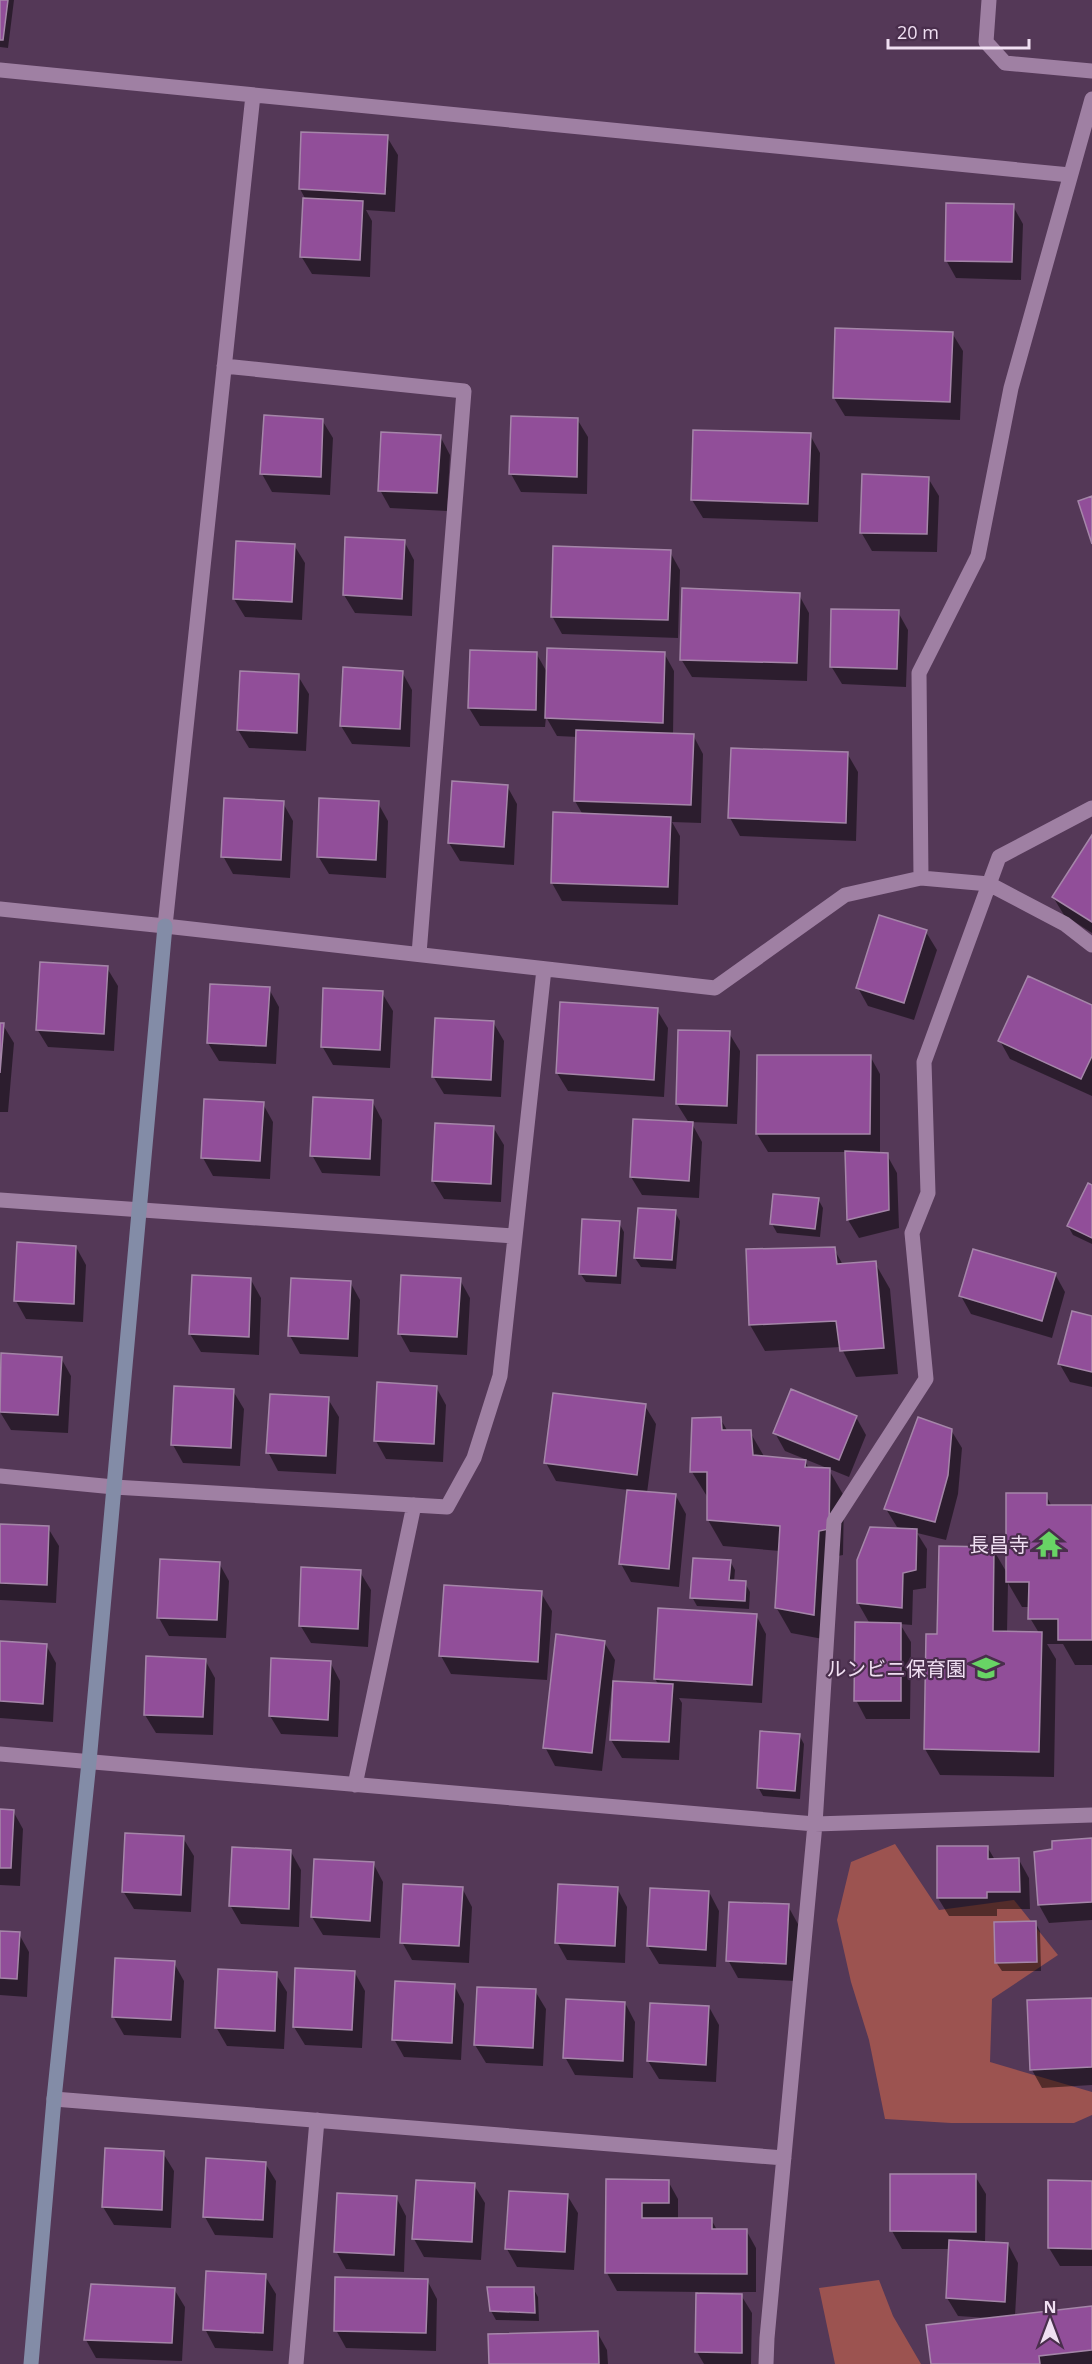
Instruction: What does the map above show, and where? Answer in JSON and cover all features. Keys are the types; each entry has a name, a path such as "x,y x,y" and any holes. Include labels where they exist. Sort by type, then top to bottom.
{"street":[{"path":"989,0 987,42 1005,63 1092,71"},
{"path":"0,70 1070,175"},
{"path":"31,2364 54,2099 89,1762 165,926 253,95"},
{"path":"921,878 919,673 978,555 1011,388 1092,99"},
{"path":"224,366 464,391 419,954"},
{"path":"766,2364 815,1824 834,1521 926,1379 912,1233 928,1193 924,1062 999,857 1092,808"},
{"path":"0,909 715,988 845,895 921,878 989,884 1065,924 1092,945"},
{"path":"0,1476 114,1487 447,1507 474,1458 500,1376 544,969"},
{"path":"0,1200 515,1236"},
{"path":"356,1785 414,1505"},
{"path":"0,1754 815,1824 1092,1815"},
{"path":"54,2099 784,2158"},
{"path":"296,2364 317,2120"}],"shaded area":[{"path":"895,1844 939,1910 1014,1900 1058,1955 992,1999 990,2062 1092,2092 1092,2115 1074,2123 951,2123 885,2119 869,2040 851,1982 837,1920 851,1862"},
{"path":"879,2280 893,2316 921,2364 835,2364 819,2288"}],"building":[{"path":"0,0 8,0 3,40 0,40"},
{"path":"301,132 388,135 385,194 299,189"},
{"path":"303,198 363,201 360,260 300,257"},
{"path":"946,203 1014,204 1012,262 945,261"},
{"path":"835,328 953,332 950,402 833,398"},
{"path":"264,415 323,419 321,477 260,474"},
{"path":"511,416 578,418 577,477 509,474"},
{"path":"693,430 811,433 808,504 691,500"},
{"path":"381,432 441,435 437,493 378,491"},
{"path":"862,474 929,477 927,534 860,533"},
{"path":"1092,496 1092,544 1078,501"},
{"path":"345,537 405,540 402,599 343,595"},
{"path":"236,541 295,544 292,602 233,599"},
{"path":"553,546 671,550 668,620 551,617"},
{"path":"682,588 800,593 797,663 680,660"},
{"path":"831,609 899,610 897,669 830,667"},
{"path":"547,648 665,652 663,723 545,718"},
{"path":"470,650 537,652 536,710 468,708"},
{"path":"343,667 403,671 400,729 340,726"},
{"path":"240,671 299,674 297,733 237,730"},
{"path":"576,730 694,734 691,805 574,801"},
{"path":"731,748 848,752 846,823 728,818"},
{"path":"452,781 508,785 504,847 448,843"},
{"path":"224,798 284,801 281,860 221,857"},
{"path":"319,798 379,801 376,860 317,857"},
{"path":"553,812 671,817 668,887 551,883"},
{"path":"1092,835 1092,922 1052,897"},
{"path":"879,915 927,930 904,1003 856,988"},
{"path":"40,962 108,966 104,1034 36,1030"},
{"path":"1028,976 1092,1005 1092,1056 1081,1079 998,1041"},
{"path":"210,984 270,987 266,1046 207,1043"},
{"path":"323,988 383,991 380,1050 321,1047"},
{"path":"560,1002 658,1008 654,1080 556,1073"},
{"path":"435,1018 494,1021 491,1080 432,1077"},
{"path":"0,1023 4,1023 0,1073"},
{"path":"678,1030 730,1031 727,1106 676,1104"},
{"path":"757,1055 871,1055 870,1134 756,1134"},
{"path":"313,1097 373,1100 370,1159 310,1156"},
{"path":"204,1099 264,1102 260,1161 201,1158"},
{"path":"633,1119 693,1122 689,1181 630,1177"},
{"path":"435,1123 494,1126 491,1184 432,1181"},
{"path":"845,1151 888,1153 889,1210 847,1220"},
{"path":"1088,1183 1092,1185 1092,1238 1067,1226"},
{"path":"773,1194 819,1198 815,1229 770,1224"},
{"path":"638,1208 676,1210 672,1260 634,1258"},
{"path":"582,1219 620,1221 616,1276 579,1274"},
{"path":"17,1242 76,1246 74,1304 14,1301"},
{"path":"835,1247 837,1264 876,1261 884,1348 840,1351 836,1321 749,1325 746,1249"},
{"path":"973,1249 1056,1273 1042,1321 959,1296"},
{"path":"192,1275 251,1278 249,1337 189,1334"},
{"path":"401,1275 461,1278 457,1337 398,1334"},
{"path":"291,1278 351,1281 348,1339 288,1336"},
{"path":"1072,1311 1092,1316 1092,1372 1058,1364"},
{"path":"1,1353 62,1357 58,1415 0,1412"},
{"path":"377,1382 437,1386 434,1444 374,1441"},
{"path":"174,1386 234,1389 231,1448 171,1445"},
{"path":"791,1389 857,1416 839,1460 773,1433"},
{"path":"553,1393 646,1404 637,1475 544,1463"},
{"path":"270,1394 329,1397 326,1456 266,1453"},
{"path":"721,1417 722,1430 751,1430 753,1455 806,1460 805,1467 830,1468 829,1529 819,1531 814,1615 775,1608 780,1526 707,1520 707,1472 690,1472 692,1418"},
{"path":"918,1417 952,1429 948,1475 935,1522 884,1509"},
{"path":"627,1490 676,1494 669,1569 619,1564"},
{"name":"長昌寺","path":"1006,1493 1047,1493 1047,1505 1092,1505 1092,1640 1058,1640 1058,1619 1028,1619 1029,1582 1006,1582"},
{"path":"0,1524 49,1526 47,1585 0,1583"},
{"path":"870,1527 917,1529 916,1570 903,1573 902,1608 857,1603 857,1560"},
{"path":"939,1546 994,1547 993,1631 1042,1632 1039,1752 924,1749 926,1634 937,1634"},
{"path":"693,1558 731,1560 729,1580 746,1581 745,1601 690,1598"},
{"path":"160,1559 220,1562 217,1620 157,1618"},
{"path":"301,1567 361,1570 358,1629 299,1626"},
{"path":"444,1585 542,1591 538,1662 439,1656"},
{"path":"658,1608 757,1614 752,1685 654,1679"},
{"path":"855,1622 901,1623 901,1701 854,1701"},
{"path":"556,1634 605,1641 592,1753 543,1748"},
{"path":"0,1641 47,1644 43,1704 0,1701"},
{"path":"146,1656 206,1659 203,1717 144,1715"},
{"path":"271,1658 331,1661 328,1720 269,1716"},
{"path":"613,1681 673,1684 669,1742 610,1740"},
{"path":"760,1731 800,1734 795,1791 757,1788"},
{"path":"0,1809 14,1810 11,1868 0,1868"},
{"path":"125,1833 184,1836 181,1895 122,1892"},
{"path":"1092,1838 1092,1902 1038,1905 1034,1852 1052,1849 1052,1841"},
{"path":"937,1846 988,1846 988,1859 1019,1858 1020,1892 987,1892 987,1898 937,1898"},
{"path":"232,1847 291,1850 289,1909 229,1906"},
{"path":"314,1859 374,1862 370,1921 311,1917"},
{"path":"403,1884 463,1887 459,1946 400,1943"},
{"path":"558,1884 618,1887 615,1946 555,1943"},
{"path":"650,1888 709,1891 706,1950 647,1946"},
{"path":"729,1902 789,1904 786,1964 726,1961"},
{"path":"1036,1921 1037,1962 995,1963 994,1922"},
{"path":"0,1931 20,1932 17,1979 0,1978"},
{"path":"115,1958 175,1961 171,2020 112,2017"},
{"path":"295,1968 355,1971 352,2030 293,2027"},
{"path":"218,1969 277,1972 275,2031 215,2028"},
{"path":"395,1981 455,1984 452,2043 392,2040"},
{"path":"477,1987 536,1989 533,2048 474,2045"},
{"path":"1092,1998 1092,2067 1030,2070 1027,2000"},
{"path":"566,1999 625,2002 623,2061 563,2058"},
{"path":"650,2003 709,2006 706,2065 647,2061"},
{"path":"105,2148 164,2151 162,2210 102,2207"},
{"path":"206,2158 266,2162 263,2220 203,2217"},
{"path":"890,2174 976,2174 976,2232 890,2231"},
{"path":"606,2179 669,2180 669,2203 642,2203 642,2218 712,2218 712,2229 747,2229 747,2274 605,2273"},
{"path":"416,2180 475,2183 472,2242 412,2239"},
{"path":"1048,2180 1092,2181 1092,2249 1048,2248"},
{"path":"509,2191 568,2194 565,2252 505,2249"},
{"path":"337,2193 397,2196 394,2255 334,2252"},
{"path":"949,2240 1008,2243 1005,2302 946,2298"},
{"path":"206,2271 266,2274 263,2333 203,2330"},
{"path":"335,2277 428,2279 426,2333 334,2331"},
{"path":"91,2284 175,2288 172,2343 84,2340"},
{"path":"487,2287 534,2287 535,2313 490,2311"},
{"path":"696,2293 742,2294 742,2353 695,2352"},
{"path":"1092,2306 1092,2350 1039,2356 1040,2364 931,2364 926,2325"},
{"path":"598,2331 599,2364 489,2364 488,2334"}],"place":[{"name":"長昌寺","path":"1049,1544"},
{"name":"ルンビニ保育園","path":"986,1668"}]}
